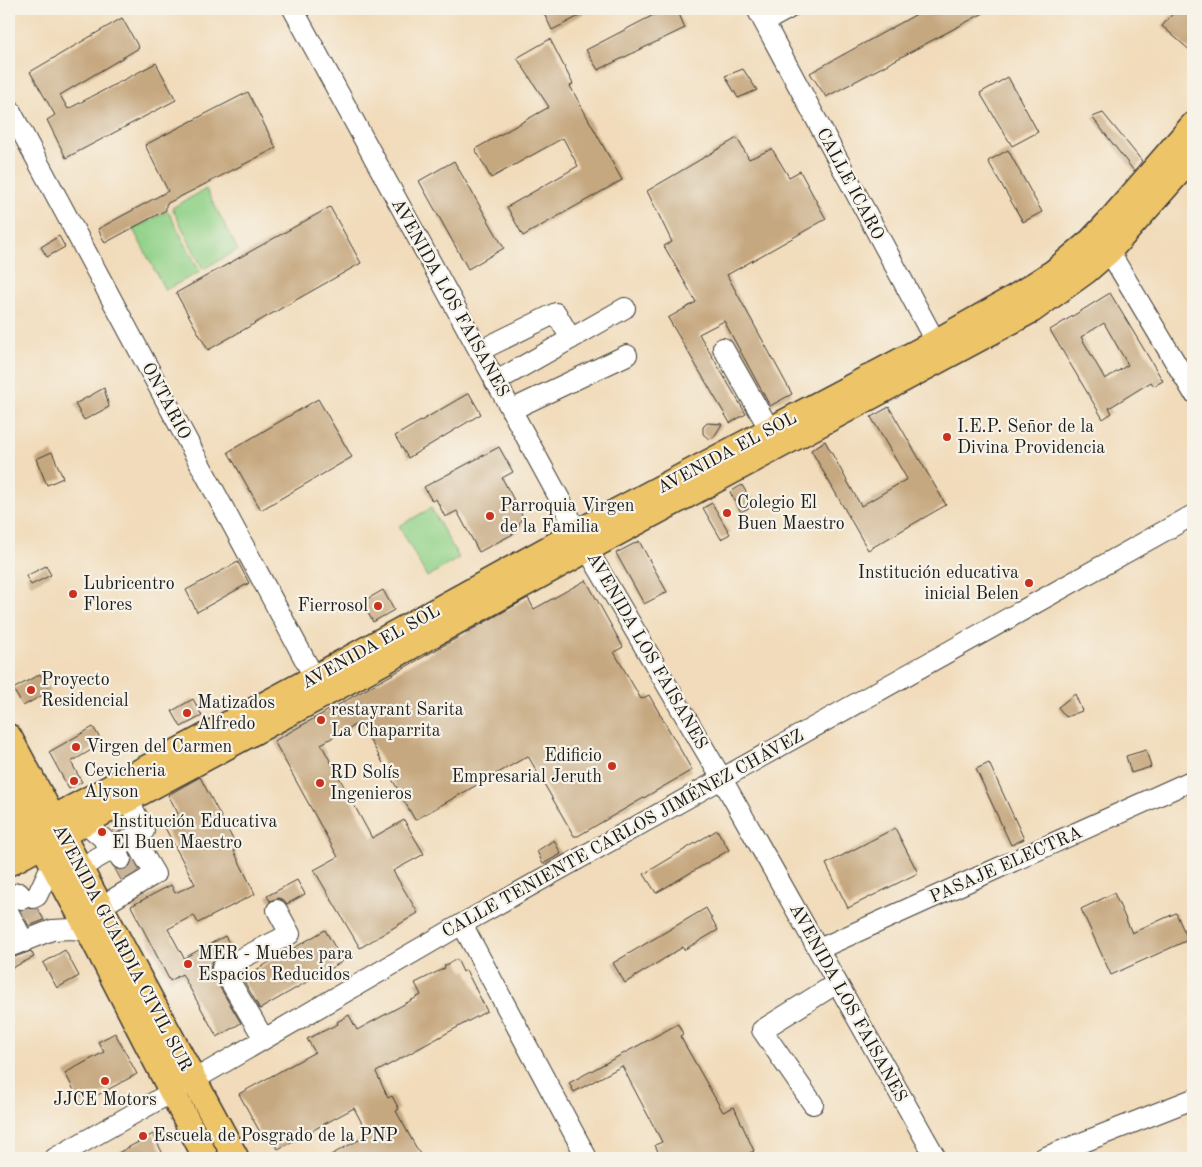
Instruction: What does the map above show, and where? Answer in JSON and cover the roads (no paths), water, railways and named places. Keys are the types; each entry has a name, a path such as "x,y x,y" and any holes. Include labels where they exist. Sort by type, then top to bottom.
{"main road":[{"name":"AVENIDA EL SOL","path":"9,863 134,788 318,686 582,541 940,350 1072,258 1109,222 1193,125"},
{"name":"AVENIDA EL SOL","path":"582,541 770,430 940,350 1032,310 1086,272 1110,251 1193,156"},
{"name":"AVENIDA GUARDIA CIVIL SUR","path":"9,737 49,838 89,931 206,1158"},
{"name":"AVENIDA GUARDIA CIVIL SUR","path":"9,783 49,838 80,868 236,1158"},
{"name":"AVENIDA EL SOL","path":"9,842 49,838 84,822 134,788"}],"street":[{"name":"AVENIDA LOS FAISANES","path":"292,9 582,541 722,779 936,1158"},
{"path":"760,15 788,9"},
{"name":"CALLE ICARO","path":"760,15 940,350"},
{"name":"ONTARIO","path":"9,108 318,686"},
{"path":"1110,251 1193,392"},
{"path":"495,382 625,308"},
{"path":"479,351 556,313 570,339"},
{"path":"723,348 770,430"},
{"path":"511,410 627,356"},
{"name":"CALLE TENIENTE CARLOS JIMÉNEZ CHÁVEZ","path":"55,1158 172,1093 462,924 1193,515"},
{"name":"PASAJE ELECTRA","path":"819,950 1193,780"},
{"path":"80,868 118,854 133,837 144,831 134,788"},
{"path":"84,822 118,854"},
{"path":"100,907 135,884 155,874 133,837"},
{"path":"49,838 37,896 18,902 16,945 52,930 72,929 89,931"},
{"path":"264,1040 222,968 290,934 277,910"},
{"path":"462,924 587,1158"},
{"path":"813,1104 762,1030 837,983"},
{"path":"1043,1158 1193,1099"}],"tunnel":[{"path":"121,859 134,882"},
{"path":"22,899 40,935"}],"place":[{"name":"I.E.P. Señor de la Divina Providencia","path":"947,437"},
{"name":"Colegio El Buen Maestro","path":"727,513"},
{"name":"Parroquia Virgen de la Familia","path":"490,516"},
{"name":"Institución educativa inicial Belen","path":"1029,583"},
{"name":"Lubricentro Flores","path":"73,594"},
{"name":"Fierrosol","path":"378,606"},
{"name":"Proyecto Residencial","path":"31,690"},
{"name":"Matizados Alfredo","path":"187,713"},
{"name":"restayrant Sarita La Chaparrita","path":"321,720"},
{"name":"Virgen del Carmen","path":"76,747"},
{"name":"Edificio Empresarial Jeruth","path":"612,766"},
{"name":"Cevicheria Alyson","path":"74,781"},
{"name":"RD Solís Ingenieros","path":"320,783"},
{"name":"Institución Educativa El Buen Maestro","path":"102,832"},
{"name":"MER - Muebes para Espacios Reducidos","path":"188,964"},
{"name":"JJCE Motors","path":"105,1081"},
{"name":"Escuela de Posgrado de la PNP","path":"143,1136"}]}
